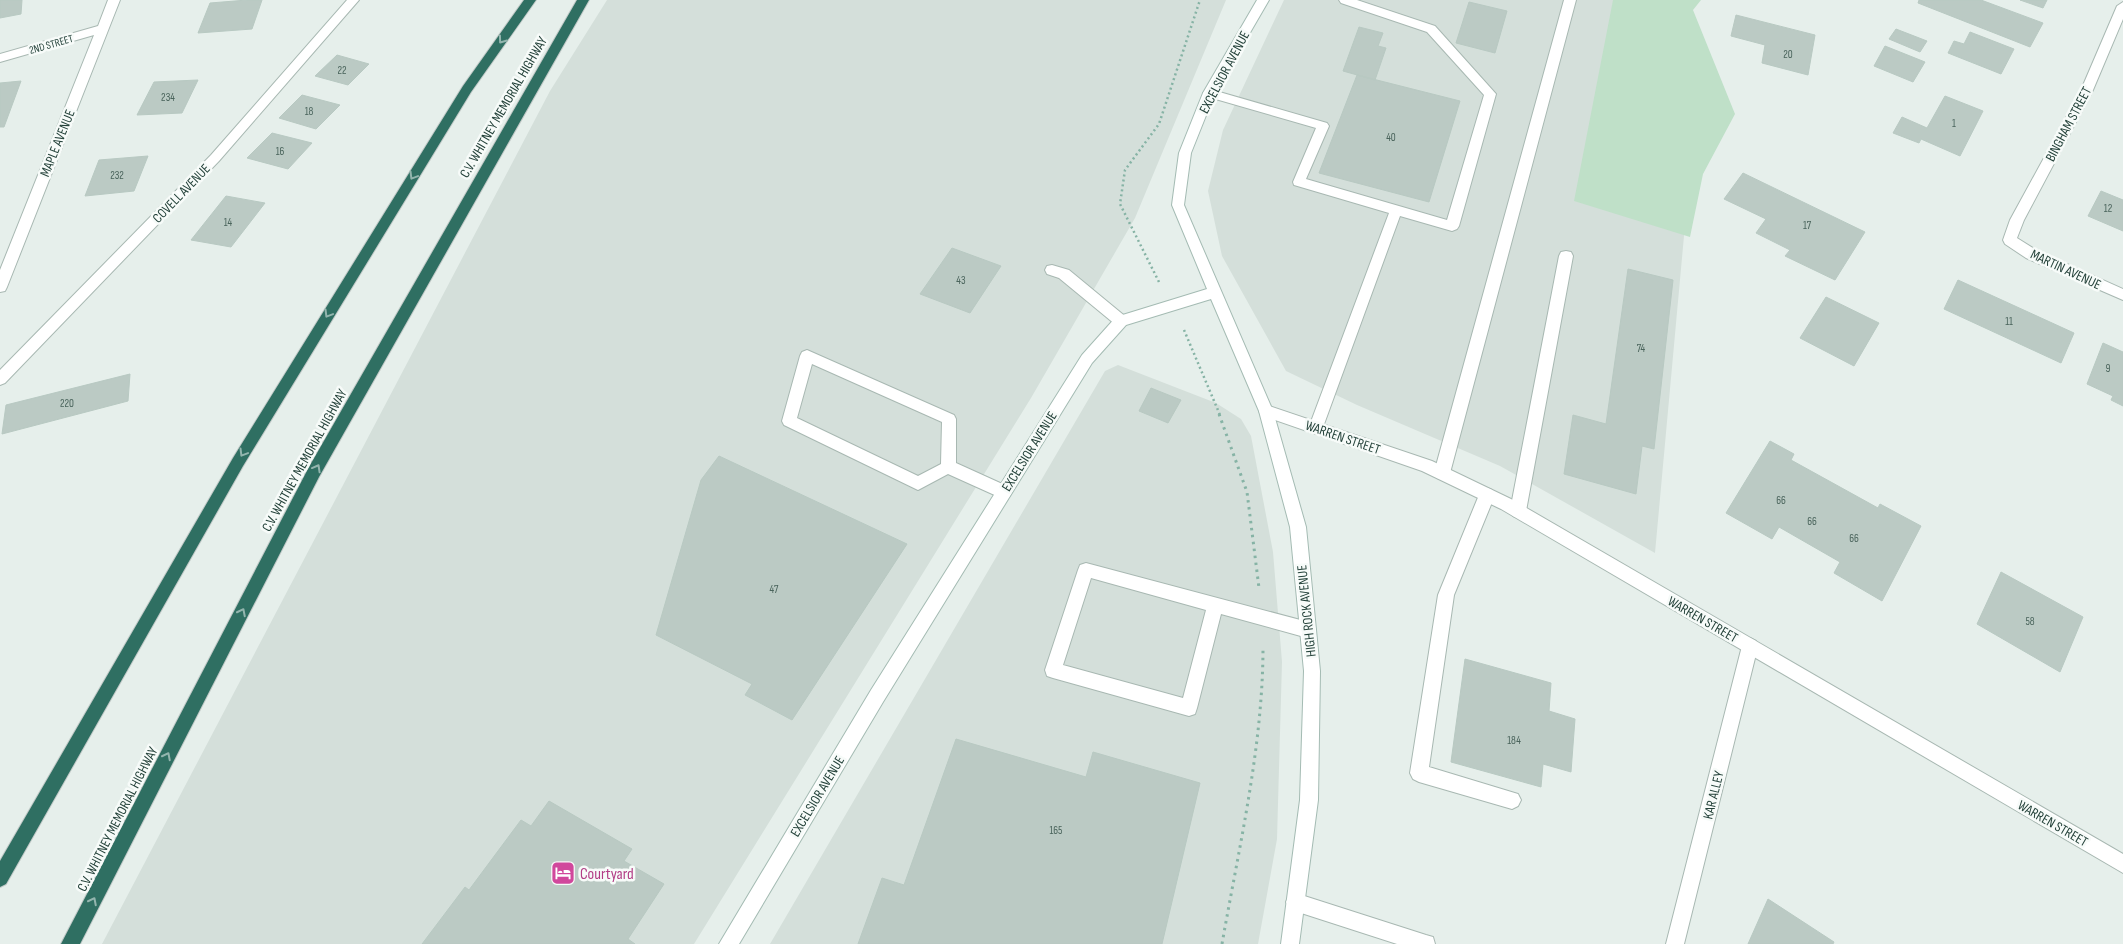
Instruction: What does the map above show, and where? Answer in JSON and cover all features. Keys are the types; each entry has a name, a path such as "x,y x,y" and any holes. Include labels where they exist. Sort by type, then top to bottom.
{"highway":[{"path":"0,878 238,462 467,88 530,0"},
{"name":"C.V. WHITNEY MEMORIAL HIGHWAY","path":"70,944 314,472 582,0"}],"street":[{"name":"MAPLE AVENUE","path":"0,287 114,0"},
{"name":"COVELL AVENUE","path":"0,379 215,158 353,0"},
{"name":"EXCELSIOR AVENUE","path":"728,944 877,696 1087,358 1122,321 1215,292 1178,205 1185,153 1209,93 1263,0"},
{"path":"1209,93 1323,126 1299,182 1452,226 1490,94 1431,29 1345,0"},
{"path":"1442,473 1570,0"},
{"name":"BINGHAM STREET","path":"2010,240 2017,220 2087,90 2123,6"},
{"name":"2ND STREET","path":"0,58 102,29"},
{"path":"1316,428 1396,210"},
{"name":"MARTIN AVENUE","path":"2010,240 2031,254 2123,295"},
{"path":"1518,511 1566,256"},
{"path":"1052,270 1064,274 1122,321"},
{"name":"HIGH ROCK AVENUE","path":"1215,292 1266,411 1298,527 1312,671 1309,800 1290,944"},
{"path":"807,356 949,419 948,467 918,483 789,421 807,356"},
{"name":"WARREN STREET","path":"1266,411 1427,466 1518,511 2123,864"},
{"path":"948,467 1004,492"},
{"path":"1487,495 1446,594 1419,773 1512,800"},
{"path":"1215,605 1189,708 1053,670 1086,570 1308,630"},
{"name":"KAR ALLEY","path":"1675,944 1750,646"},
{"path":"1295,902 1426,944"}],"path":[{"path":"1157,280 1120,204 1125,170 1159,124 1200,0"}],"shaded area":[{"path":"607,0 1226,0 1135,218 1031,398 694,944 102,944 550,91"},
{"path":"1284,0 1627,0 1685,225 1655,553 1500,466 1357,405 1286,371 1222,256 1208,191 1223,130"},
{"path":"1118,365 1216,403 1241,419 1251,436 1273,552 1282,662 1277,839 1258,944 770,944 1105,371"}],"green space":[{"path":"1613,0 1701,0 1693,10 1735,114 1703,174 1690,237 1574,201"}],"building":[{"path":"0,0 22,0 21,14 0,18"},
{"path":"262,0 252,29 198,33 210,3"},
{"path":"1919,0 1981,0 2043,23 2030,47 1918,3"},
{"path":"2020,0 2047,0 2043,8"},
{"path":"1469,2 1507,11 1495,53 1456,43"},
{"path":"1736,15 1815,35 1808,75 1762,63 1765,45 1731,36"},
{"path":"1359,27 1383,33 1378,46 1386,48 1375,80 1343,71"},
{"path":"1896,29 1927,41 1920,52 1889,39"},
{"path":"1970,32 2014,49 2001,74 1948,53 1954,41 1964,44"},
{"path":"1885,46 1925,62 1913,82 1874,66"},
{"path":"337,55 369,64 348,85 315,76"},
{"path":"1357,75 1460,101 1429,202 1319,173"},
{"path":"198,80 182,113 137,115 154,82"},
{"path":"21,81 4,127 0,127 0,83"},
{"path":"302,95 340,105 316,129 279,118"},
{"path":"1945,96 1983,111 1960,156 1921,139 1919,143 1893,133 1902,117 1927,128"},
{"path":"272,133 312,143 288,169 247,158"},
{"path":"148,156 134,191 85,196 99,160"},
{"path":"1743,173 1865,232 1835,280 1785,256 1790,250 1756,233 1766,219 1724,199"},
{"path":"2101,191 2123,200 2123,231 2088,216"},
{"path":"226,196 265,203 231,247 191,240"},
{"path":"952,248 1001,266 970,313 920,294"},
{"path":"1628,269 1673,280 1654,449 1642,446 1636,494 1564,474 1573,415 1606,424"},
{"path":"1958,280 2074,333 2061,363 1944,309"},
{"path":"1826,297 1879,323 1854,366 1800,338"},
{"path":"2103,343 2123,352 2123,406 2111,400 2113,396 2087,384"},
{"path":"130,374 128,401 2,434 6,405"},
{"path":"1151,388 1181,400 1168,423 1139,411"},
{"path":"1770,441 1794,454 1791,460 1878,508 1880,504 1921,526 1882,601 1834,573 1840,562 1779,527 1772,539 1726,513"},
{"path":"719,456 907,544 792,720 745,695 752,684 656,635 701,480"},
{"path":"2001,572 2083,617 2060,672 1977,624"},
{"path":"1465,659 1551,683 1549,711 1575,719 1571,772 1543,764 1541,787 1451,762"},
{"path":"956,739 1086,777 1093,752 1200,783 1162,944 858,944 882,878 904,885"},
{"name":"Courtyard","path":"549,801 632,849 624,861 664,884 628,939 635,944 422,944 465,887 469,890 521,820 531,826"},
{"path":"1768,899 1834,942 1833,944 1748,944"}],"place":[{"name":"Courtyard","path":"563,873"}]}
